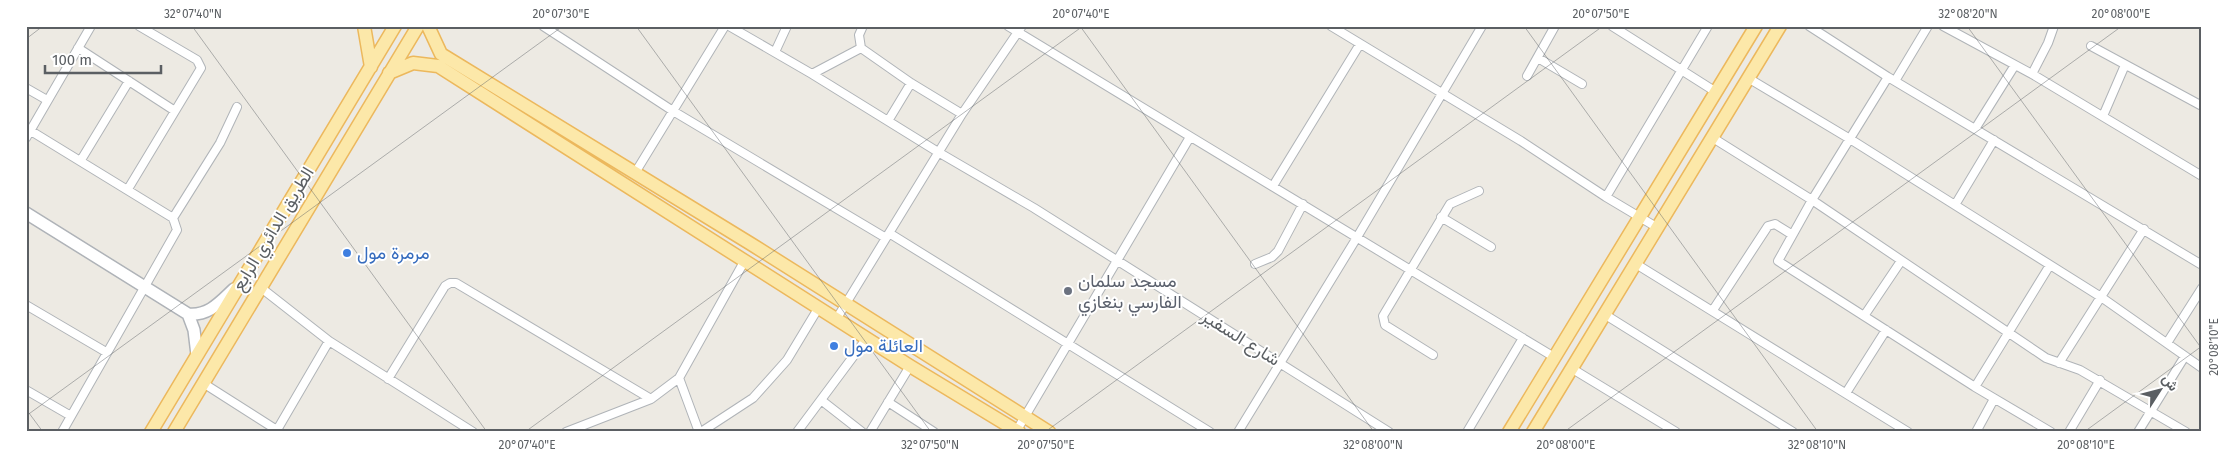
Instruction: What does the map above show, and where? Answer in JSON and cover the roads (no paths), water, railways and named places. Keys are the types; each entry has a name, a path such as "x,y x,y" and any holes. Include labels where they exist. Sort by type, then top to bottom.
{"main road":[{"path":"364,26 371,67"},
{"name":"الطريق الدائري الرابع","path":"151,432 395,26"},
{"name":"الطريق الدائري الرابع","path":"174,432 418,26"},
{"path":"428,26 441,54 1049,432"},
{"path":"1509,432 1756,26"},
{"path":"1533,432 1780,26"},
{"path":"389,73 413,64 438,66 910,366 1018,431"},
{"path":"193,361 197,374 205,380"},
{"path":"945,387 954,372"},
{"path":"167,405 177,406 184,415"}],"street":[{"path":"26,138 91,26"},
{"path":"128,189 201,68 200,64 139,26"},
{"path":"543,26 673,111 888,236 1210,432"},
{"path":"635,173 725,26"},
{"name":"شارع السفير","path":"729,26 1034,208 1389,432"},
{"path":"775,52 787,26"},
{"path":"863,26 859,35 861,48 911,83 962,114"},
{"path":"1008,26 1020,29 1190,137 1303,204 1356,239 1554,357"},
{"path":"1331,26 1521,141 1606,197 1658,228"},
{"path":"1238,432 1356,239 1441,92 1482,26"},
{"path":"1527,76 1555,26"},
{"path":"1612,26 1716,92"},
{"path":"1606,197 1708,26"},
{"path":"1809,26 1891,79 2202,265"},
{"path":"1928,26 1850,139 1778,258 1780,264 1994,399 2051,432"},
{"path":"1943,26 2032,74 2202,176"},
{"path":"2032,74 2048,43 2054,26"},
{"path":"837,318 962,114 1020,29"},
{"path":"1273,186 1360,44"},
{"path":"2091,46 2202,106"},
{"path":"78,48 175,111"},
{"path":"812,74 861,48"},
{"path":"1538,58 1582,84"},
{"path":"1975,129 2015,65"},
{"path":"2103,116 2125,65"},
{"path":"1748,78 1850,139 2101,297 2202,368"},
{"path":"81,160 129,81"},
{"path":"888,121 911,83"},
{"path":"26,88 47,100"},
{"path":"173,218 220,143 237,108"},
{"path":"31,131 173,218 176,222 177,230 62,432"},
{"path":"1018,431 1025,416 1119,261 1190,137"},
{"path":"1713,138 1812,200 2046,358 2080,370 2100,380 2186,432"},
{"path":"1955,205 1994,140"},
{"path":"1433,355 1390,329 1382,322 1383,316 1450,204 1479,190"},
{"path":"1254,264 1272,256 1278,251 1303,204"},
{"path":"26,213 188,314 200,314 211,310 240,283"},
{"path":"1441,217 1491,247"},
{"path":"1714,310 1768,226 1775,224 1792,234"},
{"path":"2059,363 2144,229"},
{"path":"566,432 651,399 679,378 745,260"},
{"path":"1864,316 1902,261"},
{"path":"1636,264 1714,310 1908,432"},
{"path":"1975,387 2050,265"},
{"path":"388,379 445,286 456,283 651,399"},
{"path":"260,287 329,342 473,432"},
{"path":"2167,344 2202,288"},
{"path":"26,305 106,352"},
{"path":"679,378 700,432 754,398 787,360 819,307"},
{"path":"188,314 196,338 193,361"},
{"path":"1604,314 1793,432"},
{"path":"1846,393 1886,330"},
{"path":"797,432 867,338"},
{"path":"1467,432 1523,338"},
{"path":"205,380 279,431 329,342"},
{"path":"2138,432 2185,356"},
{"path":"870,432 910,366"},
{"path":"1572,368 1676,432"},
{"path":"2068,432 2100,380"},
{"path":"26,390 71,416"},
{"path":"1976,432 1994,399"},
{"path":"821,400 862,432"},
{"path":"888,402 934,432"}],"place":[{"name":"مرمرة مول","path":"347,253"},
{"name":"مسجد سلمان الفارسي بنغازي","path":"1068,291"},
{"name":"العائلة مول","path":"834,346"}]}
